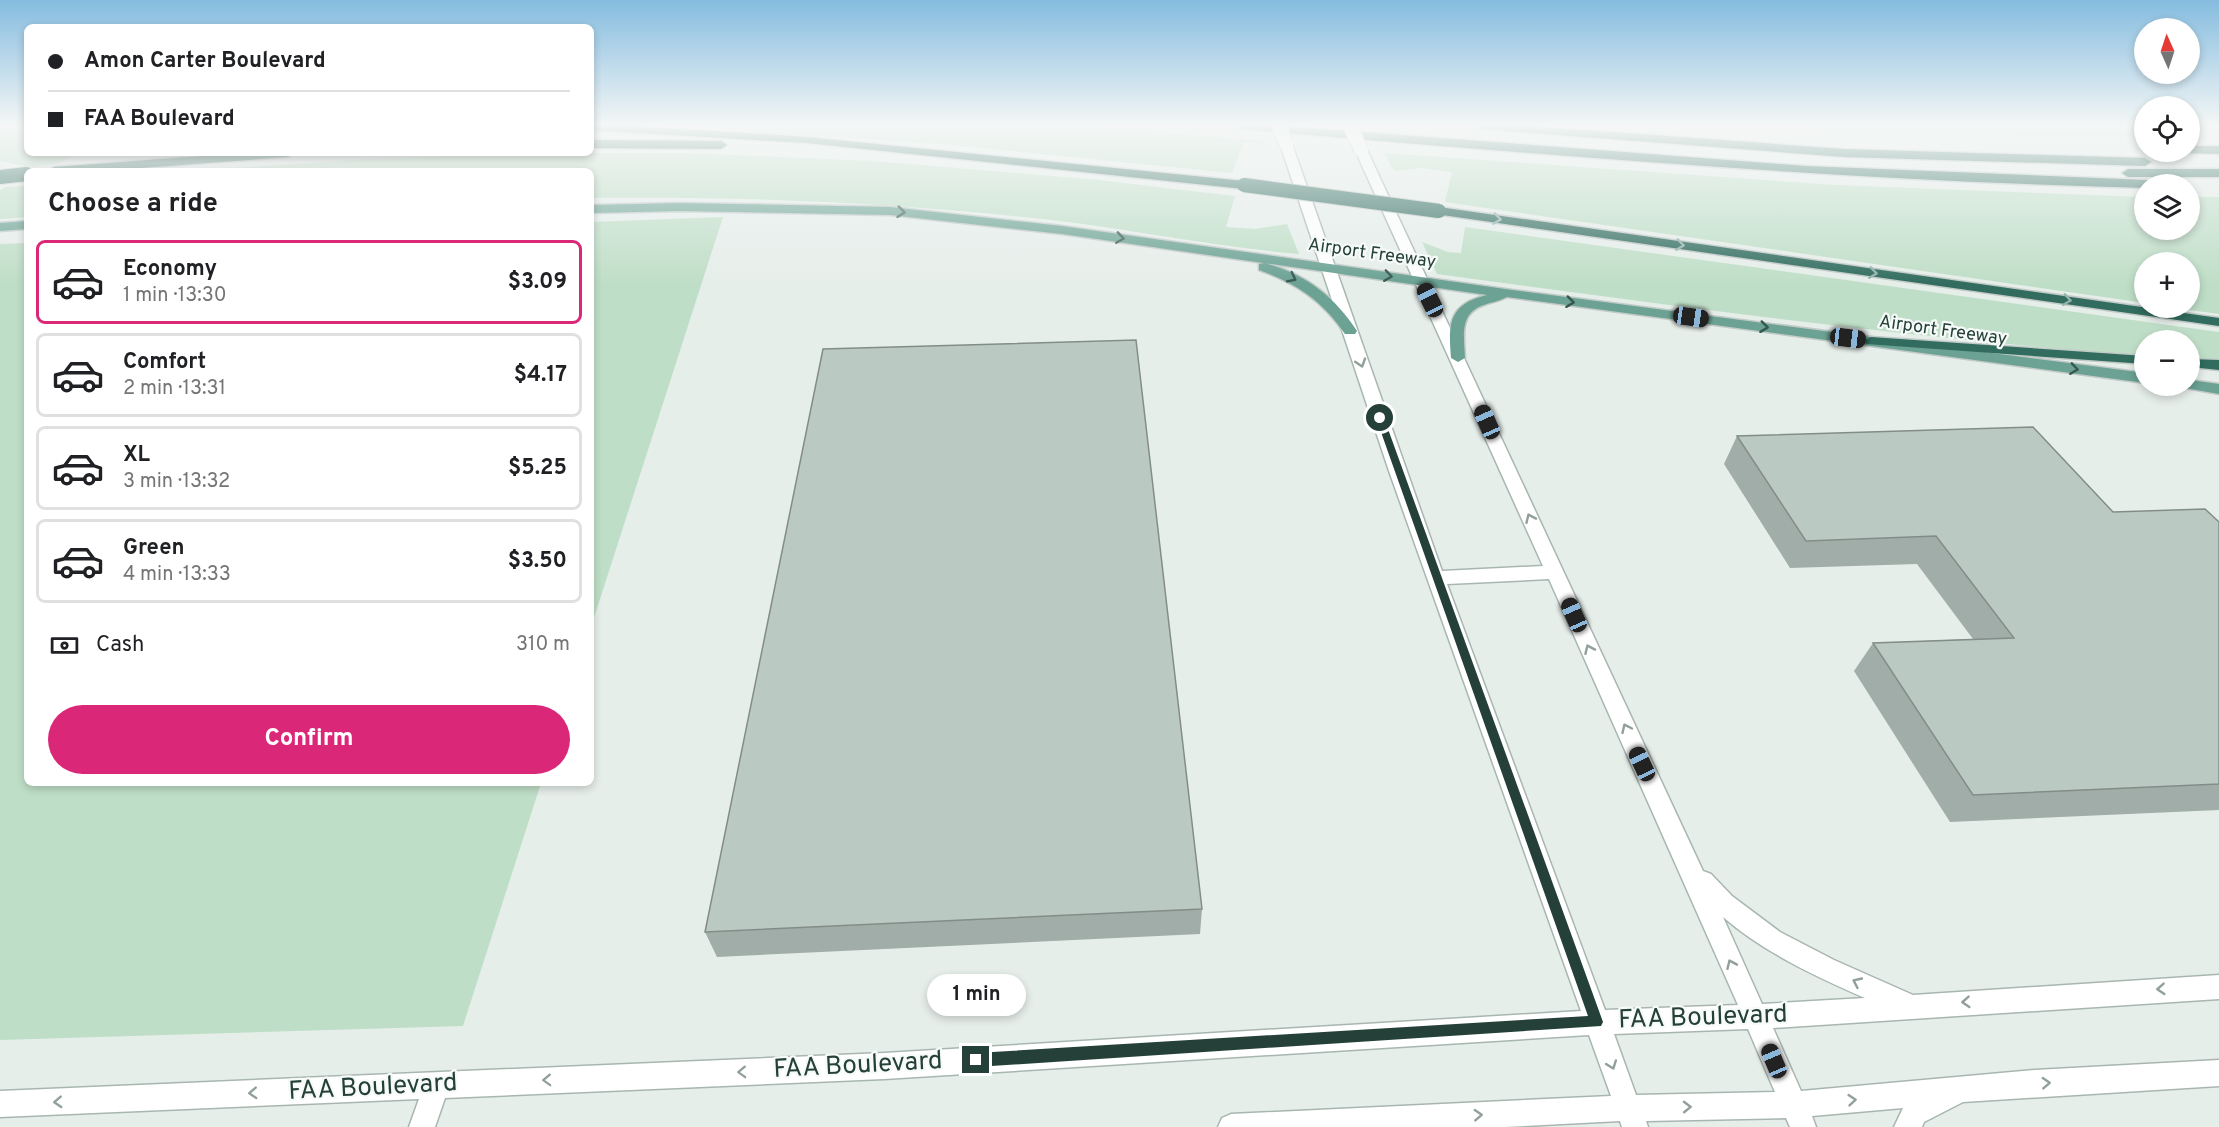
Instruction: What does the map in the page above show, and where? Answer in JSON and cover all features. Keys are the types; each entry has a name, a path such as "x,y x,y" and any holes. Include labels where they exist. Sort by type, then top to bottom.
{"highway":[{"path":"0,183 15,179"},
{"path":"1186,179 1440,211 2219,322"},
{"path":"1948,179 2134,184"},
{"path":"2200,185 2219,185"},
{"path":"1870,341 2134,359"},
{"path":"2200,364 2219,365"}],"main road":[{"name":"Airport Freeway","path":"594,209 680,207 890,211 1062,230 1512,294 2134,377"},
{"path":"0,227 24,225"},
{"path":"1217,252 1287,275 1309,287 1329,302 1350,330"},
{"path":"1458,358 1455,325 1464,308 1484,299 1512,294"},
{"path":"2200,386 2219,389"}],"street":[{"path":"1298,179 1436,578 1632,1117"},
{"path":"1374,179 1689,865 1798,1116"},
{"path":"1436,578 1554,572"},
{"path":"1689,865 1719,901 1764,934 1805,958 1910,1006"},
{"name":"FAA Boulevard","path":"0,1104 884,1066 1597,1022 1755,1017 2219,987"},
{"path":"1231,1127 1632,1117 1798,1116 1963,1090 2219,1073"},
{"path":"422,1127 437,1085"},
{"path":"1907,1127 1915,1113 1963,1090"}],"green space":[{"path":"594,179 1098,180 1235,196 1226,227 1255,229 1287,224 1299,254 995,214 880,205 706,198 594,198"},
{"path":"1450,179 1745,179 1835,185 2134,197 2134,240 2200,240 2200,197 2219,197 2219,314 2200,311 2200,252 2134,252 2134,301 1445,202"},
{"path":"24,186 24,217 0,219 0,190 6,187"},
{"path":"723,217 594,618 594,222"},
{"path":"1465,227 2219,332 2219,361 2200,360 2200,330 2134,330 2134,355 1968,340 1791,320 1437,274 1422,242 1448,252 1461,253"},
{"path":"24,243 24,786 540,786 463,1026 0,1040 0,244"}],"building":[{"path":"1136,340 1202,909 705,932 823,349"},
{"path":"2033,427 2113,512 2205,509 2219,522 2219,784 1973,795 1873,643 2014,638 1936,536 1806,541 1737,436"}],"route":[{"path":"976,1060 1597,1022 1397,471 1380,418"}]}
